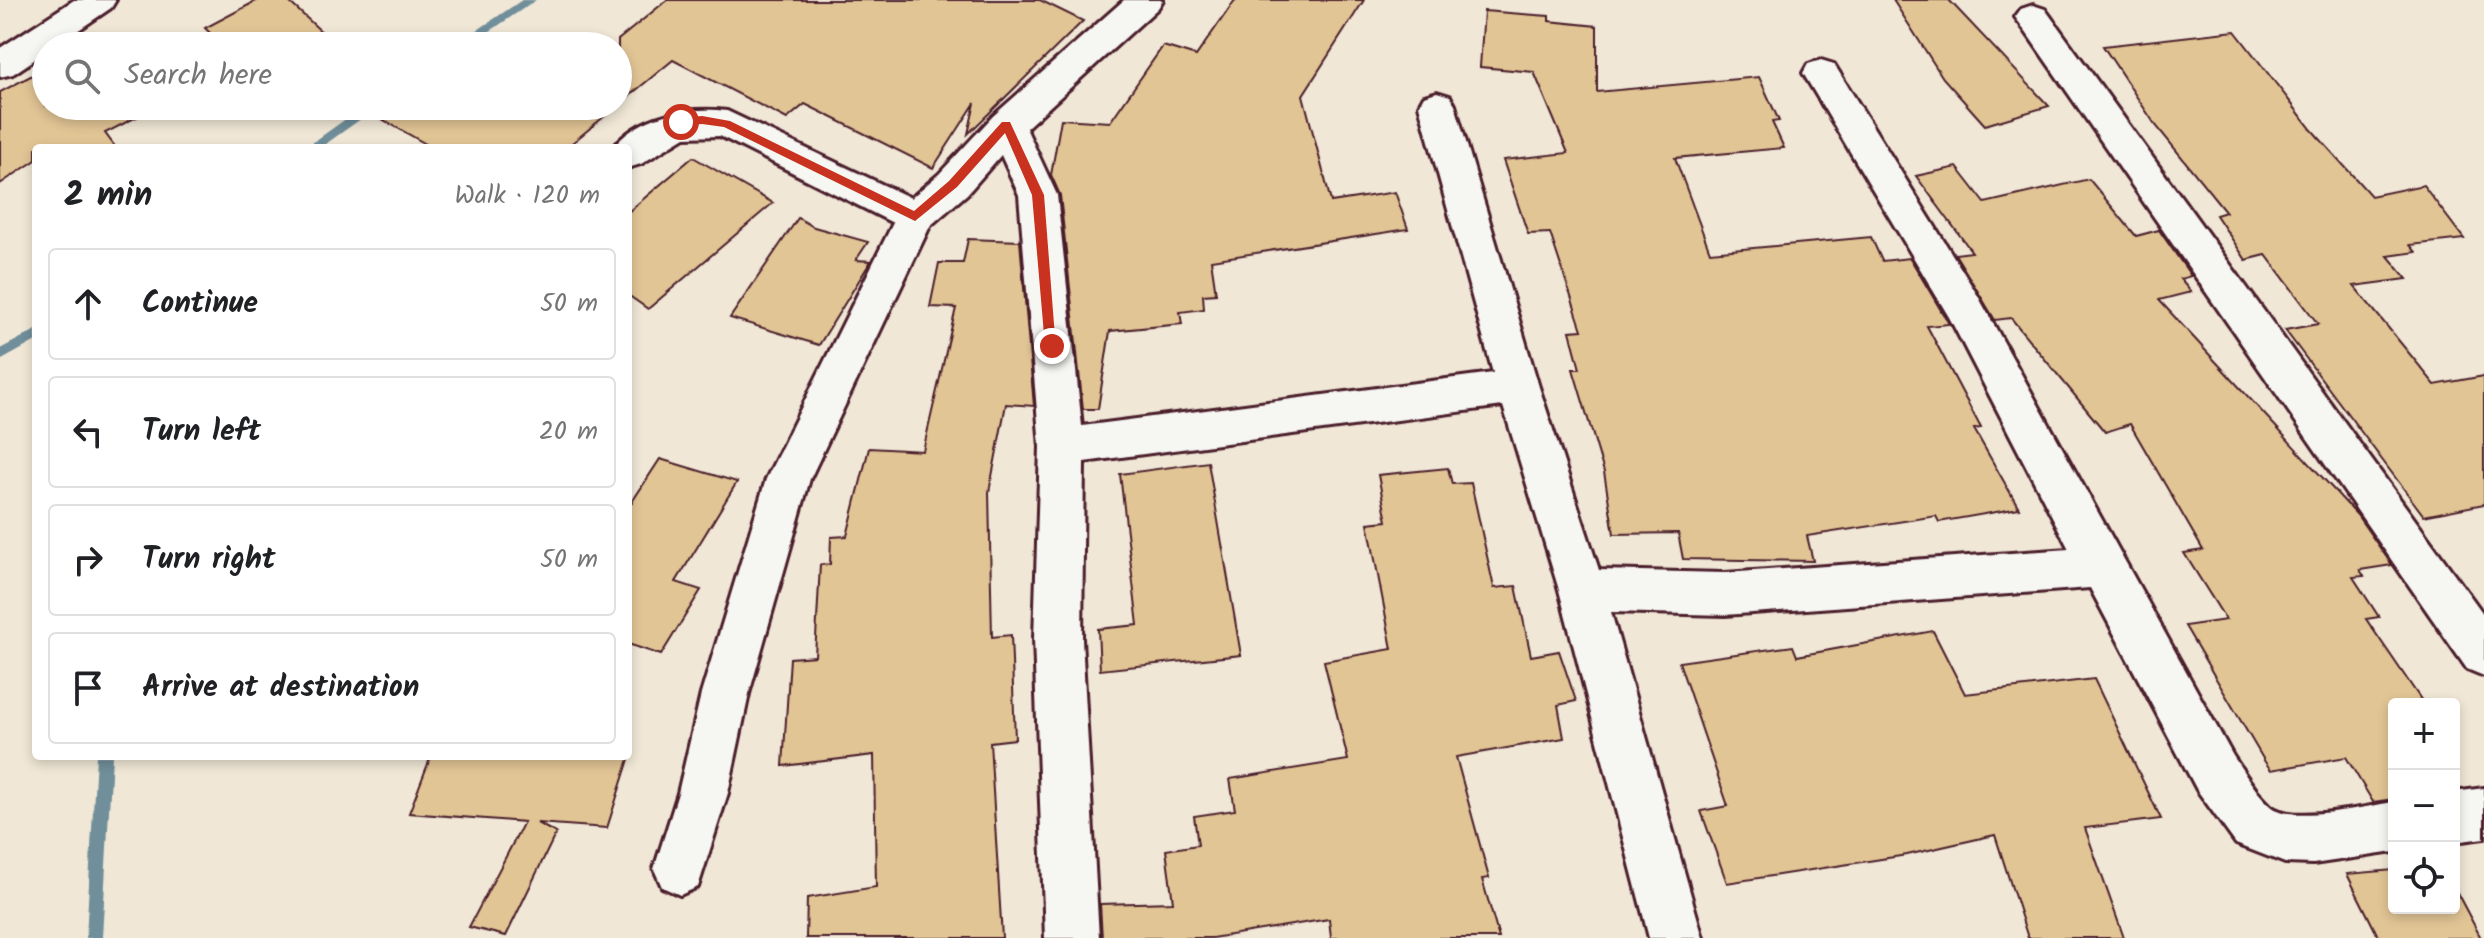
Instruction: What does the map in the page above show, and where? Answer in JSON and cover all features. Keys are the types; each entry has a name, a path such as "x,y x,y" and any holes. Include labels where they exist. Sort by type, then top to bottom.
{"street":[{"path":"50,32 99,0"},
{"path":"680,869 703,793 725,694 788,479 915,217 953,184 1006,125 1146,0"},
{"path":"2033,17 2484,654"},
{"path":"0,65 32,44"},
{"path":"1821,73 1964,307 2215,773 2254,826 2285,838 2313,839 2388,828"},
{"path":"1437,105 1518,387 1582,590 1676,938"},
{"path":"632,151 650,137 681,122 702,120 727,124 915,217"},
{"path":"1006,125 1038,195 1062,447 1058,639 1072,938"},
{"path":"1062,447 1518,387"},
{"path":"1582,590 1725,594 2104,567"},
{"path":"2460,816 2484,813"}],"building":[{"path":"258,0 287,0 322,32 209,32 205,28"},
{"path":"667,0 1040,0 1083,21 968,134 975,103 933,168 805,104 787,119 673,60 632,94 632,32 628,32"},
{"path":"1235,0 1364,0 1303,95 1331,202 1395,192 1408,229 1211,260 1216,294 1203,295 1204,309 1180,312 1182,324 1110,331 1098,409 1083,409 1060,195 1051,175 1061,119 1110,122 1163,46 1196,56"},
{"path":"1893,0 1949,0 2049,106 1985,125 1943,78"},
{"path":"1484,11 1549,16 1549,21 1597,26 1597,92 1759,77 1779,121 1772,122 1784,148 1675,158 1710,252 1871,237 1882,261 1910,258 1949,324 1927,326 1981,428 1974,429 2019,508 1939,522 1936,516 1807,536 1813,561 1683,559 1678,533 1614,534 1604,472 1573,369 1580,369 1570,331 1582,330 1550,233 1528,234 1503,160 1568,153 1534,72 1480,67"},
{"path":"2235,31 2312,130 2371,196 2423,185 2464,239 2410,245 2416,252 2388,256 2407,279 2354,286 2435,385 2484,376 2484,504 2424,516 2285,330 2318,324 2266,255 2246,260 2216,215 2226,212 2154,123 2103,46"},
{"path":"32,75 32,120 131,120 105,133 113,144 32,144 32,163 0,184 0,92"},
{"path":"384,120 600,120 571,144 426,144"},
{"path":"693,157 773,203 648,309 632,298 632,209"},
{"path":"1957,167 1985,203 2089,179 2136,236 2159,230 2191,276 2180,279 2191,292 2159,300 2357,515 2392,565 2360,570 2364,576 2353,577 2379,617 2366,619 2420,698 2388,698 2388,800 2373,802 2346,757 2271,770 2185,626 2226,620 2184,553 2203,550 2130,424 2105,432 2011,318 1995,320 1955,254 1972,252 1916,176"},
{"path":"798,218 814,227 868,242 856,260 871,261 819,345 730,318"},
{"path":"968,239 1020,241 1034,406 1006,404 989,492 992,637 1011,635 1015,739 990,742 1002,938 806,938 807,898 876,887 874,755 783,766 790,658 815,656 820,565 830,564 831,537 847,536 869,448 923,451 956,308 930,307 939,263 963,263"},
{"path":"660,459 737,482 676,582 701,590 661,655 632,645 632,502"},
{"path":"1208,462 1241,655 1100,670 1098,629 1138,625 1120,474"},
{"path":"1448,468 1452,484 1471,483 1494,588 1516,586 1531,656 1559,651 1576,701 1558,705 1564,738 1456,757 1489,878 1482,879 1499,938 1331,938 1329,919 1212,938 1102,938 1100,904 1173,902 1166,850 1198,845 1194,816 1235,810 1230,779 1348,760 1324,661 1392,649 1368,523 1387,521 1378,475"},
{"path":"1933,631 1965,694 2094,679 2161,819 2085,828 2124,938 2028,938 1995,835 1907,855 1727,883 1701,811 1728,806 1679,662 1793,646 1797,656"},
{"path":"429,760 629,760 607,828 537,823 556,833 506,936 469,927 524,822 409,813"},
{"path":"2388,871 2388,914 2460,914 2460,898 2481,938 2379,938 2347,874"}],"waterway":[{"path":"481,32 530,0"},
{"path":"317,144 352,120"},
{"path":"0,356 32,337"},
{"path":"94,938 104,760"}],"route":[{"path":"681,122 702,120 727,124 915,217 953,184 1006,125 1038,195 1052,346"}]}
